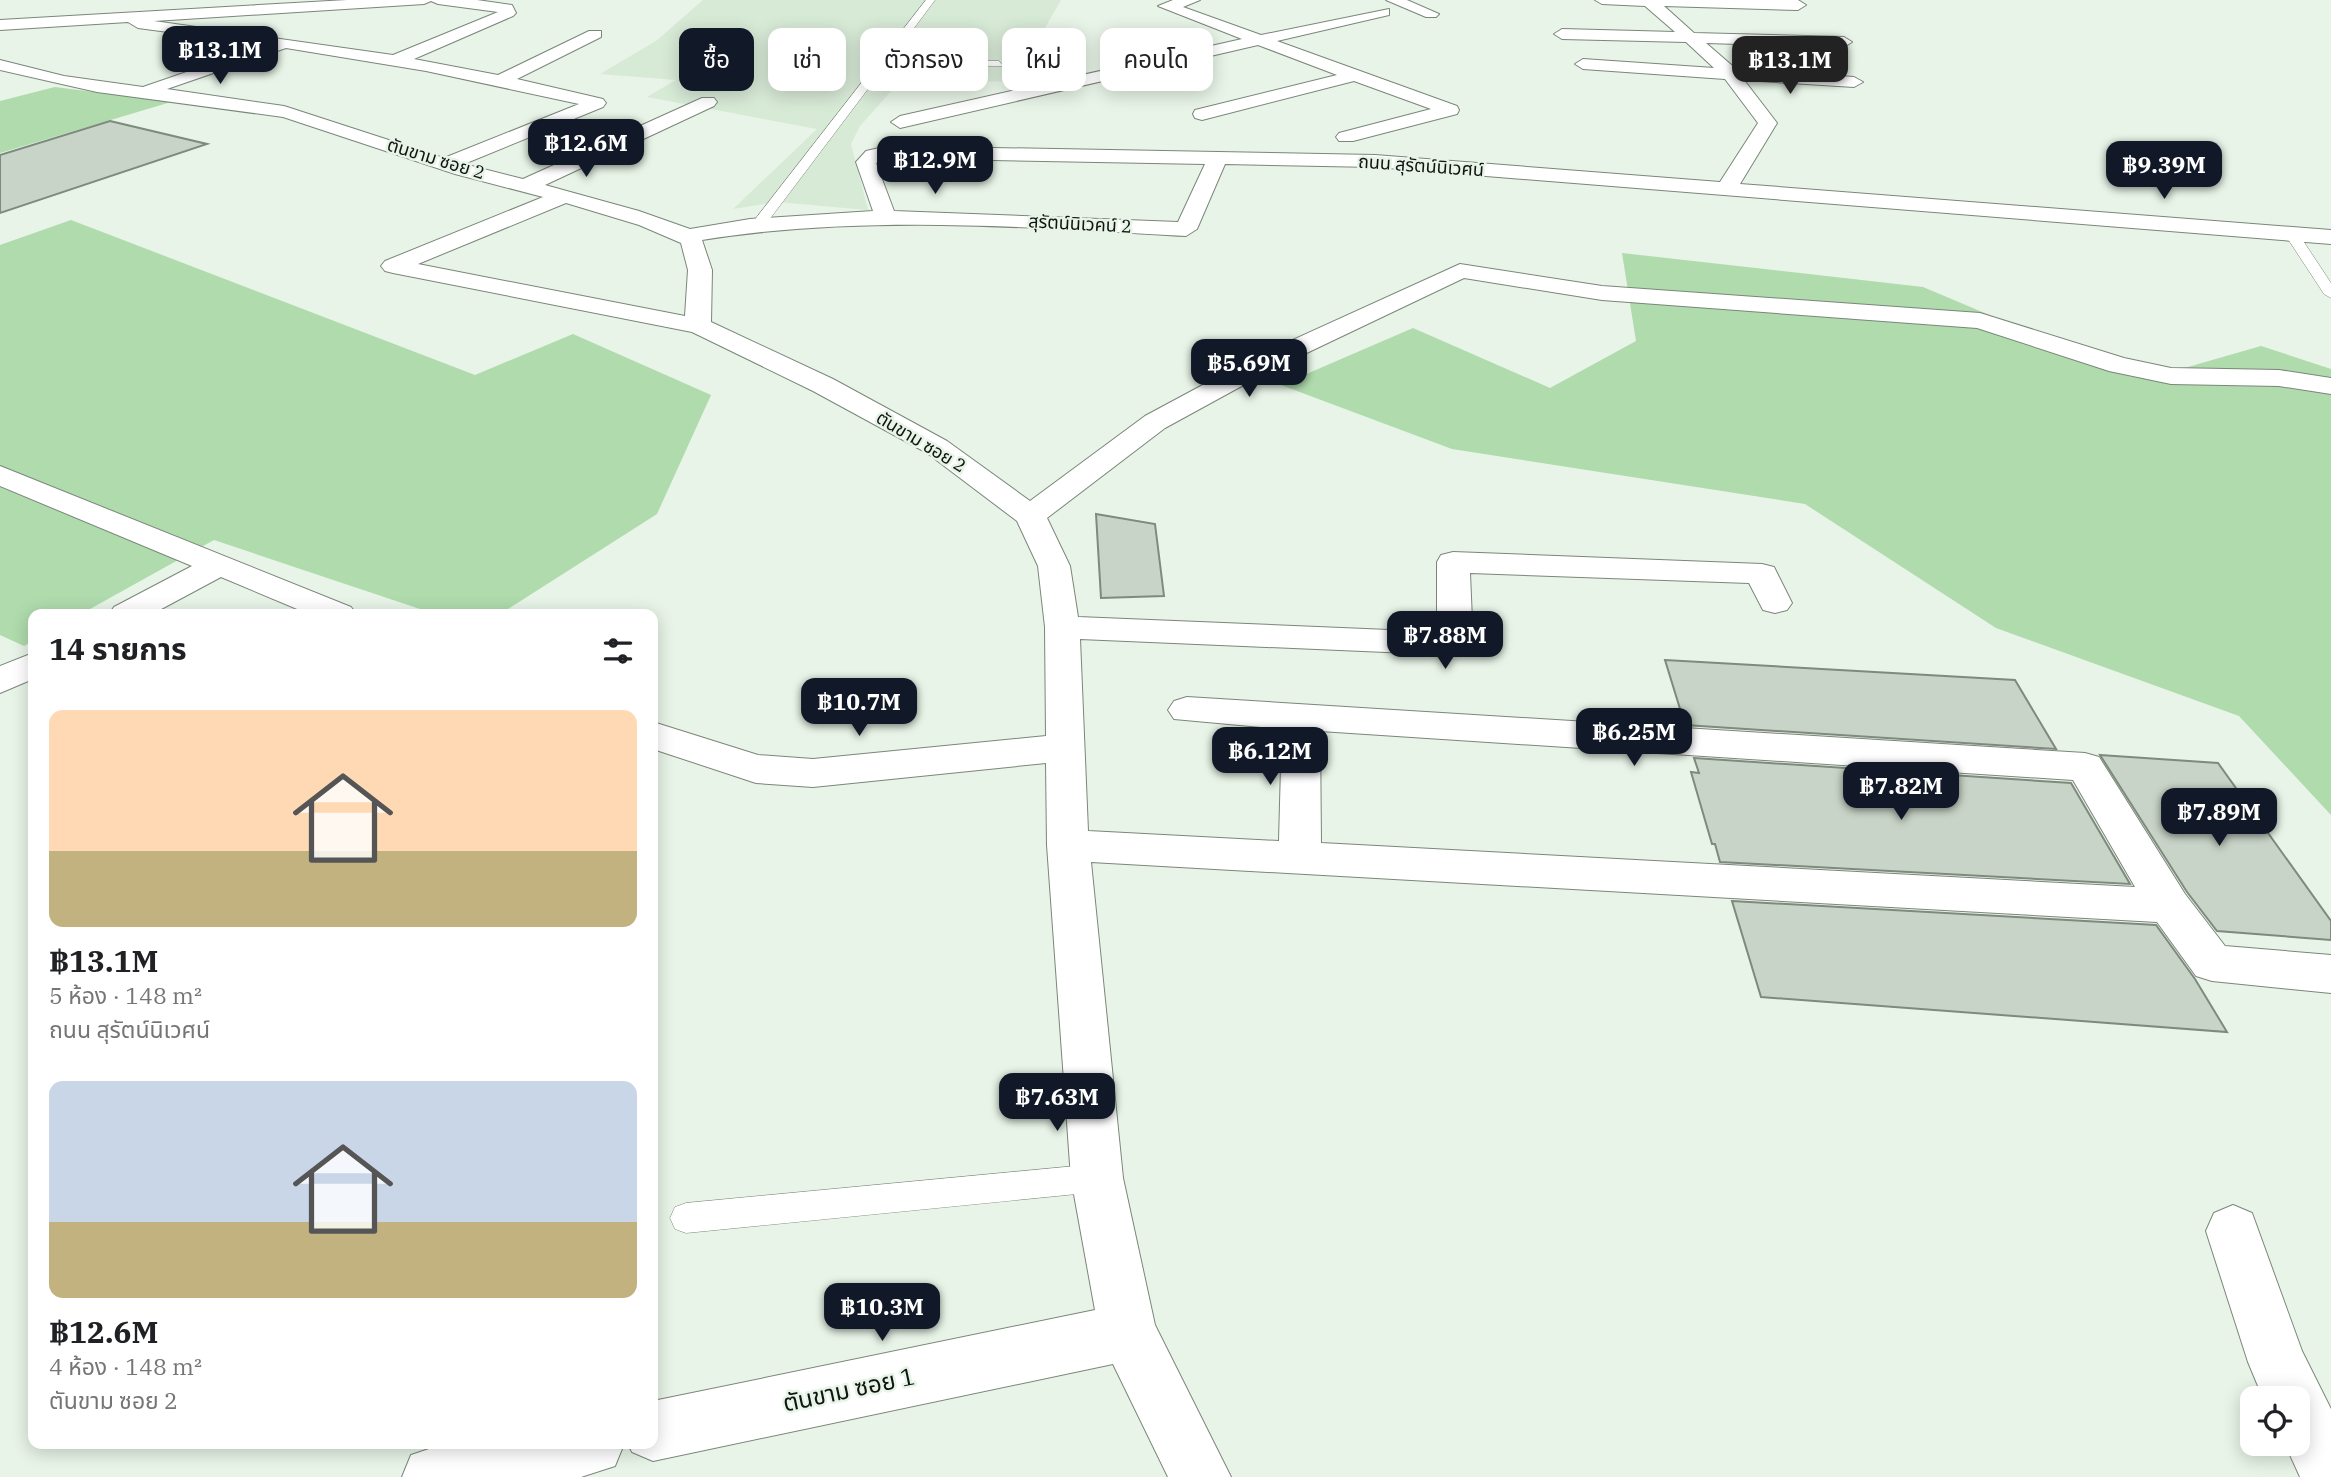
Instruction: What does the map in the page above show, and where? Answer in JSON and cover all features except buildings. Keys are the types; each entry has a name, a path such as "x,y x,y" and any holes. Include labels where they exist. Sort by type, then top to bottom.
{"street":[{"path":"0,25 424,0"},
{"path":"397,60 508,13 507,8 438,0"},
{"path":"1193,0 1166,6 1450,110 1346,137"},
{"path":"1602,0 1798,5"},
{"path":"1649,1 1730,73 1768,123 1727,188"},
{"path":"344,22 379,9 377,3"},
{"path":"900,122 1259,40 1388,6 1431,14"},
{"path":"0,15 19,7"},
{"path":"132,18 138,23 397,60 503,79 597,103 446,164"},
{"path":"141,92 321,30"},
{"path":"503,79 596,34"},
{"path":"1562,34 1844,42"},
{"path":"1583,64 1854,82"},
{"name":"ตันขาม ซอย 2","path":"0,65 78,84 263,108 337,127 446,164 528,185 688,236"},
{"path":"1202,114 1356,75"},
{"path":"528,185 708,102"},
{"name":"ถนน สุรัตน์นิเวศน์","path":"886,215 866,162 873,155 888,152 1375,162 2034,211 2331,237"},
{"name":"สุรัตน์นิเวคน์ 2","path":"688,236 758,225 886,215 1186,229 1217,159"},
{"name":"ตันขาม ซอย 2","path":"564,196 393,267 699,326 822,385 937,447 1030,516"},
{"path":"688,236 700,255 701,287 696,312 699,326"},
{"path":"1200,1477 1128,1332 1097,1178 1068,845 1062,627 1054,566 1030,516 1155,422 1262,364 1460,271 1482,272 1602,293 1980,321 2118,365 2171,376 2279,378 2331,386"},
{"path":"0,475 327,609"},
{"path":"1062,627 1455,644 1453,562 1762,574 1775,603"},
{"path":"135,609 219,565"},
{"path":"0,681 28,667"},
{"path":"1187,710 2085,767 2169,906 2212,963 2331,974"},
{"path":"1300,857 1301,717"},
{"path":"658,737 755,768 813,773 1064,748"},
{"path":"1068,845 2169,906"},
{"path":"2233,1231 2277,1362 2288,1386"},
{"name":"ตันขาม ซอย 1","path":"658,1430 1128,1332"},
{"path":"2310,1431 2331,1476"},
{"path":"433,1477 569,1449"}],"lane":[{"path":"910,28 930,0"},
{"path":"988,64 999,64"},
{"path":"758,225 862,91"},
{"path":"2291,233 2331,294"},
{"path":"687,1219 1097,1178"}],"shaded area":[{"path":"703,0 1061,0 1045,28 1002,28 1002,82 988,81 988,28 860,28 860,91 891,91 860,126 851,144 868,210 777,202 733,209 817,129 647,97 676,80 600,74 656,41"}],"green space":[{"path":"55,87 171,102 0,153 0,101"},
{"path":"71,220 475,375 573,334 711,395 657,514 508,609 420,609 214,540 90,609 28,609 28,644 24,646 0,635 0,245"},
{"path":"1622,253 1923,287 2013,325 2167,373 2261,346 2331,369 2331,815 2239,716 1996,628 1805,504 1452,449 1281,385 1413,328 1550,388 1636,341"}]}
